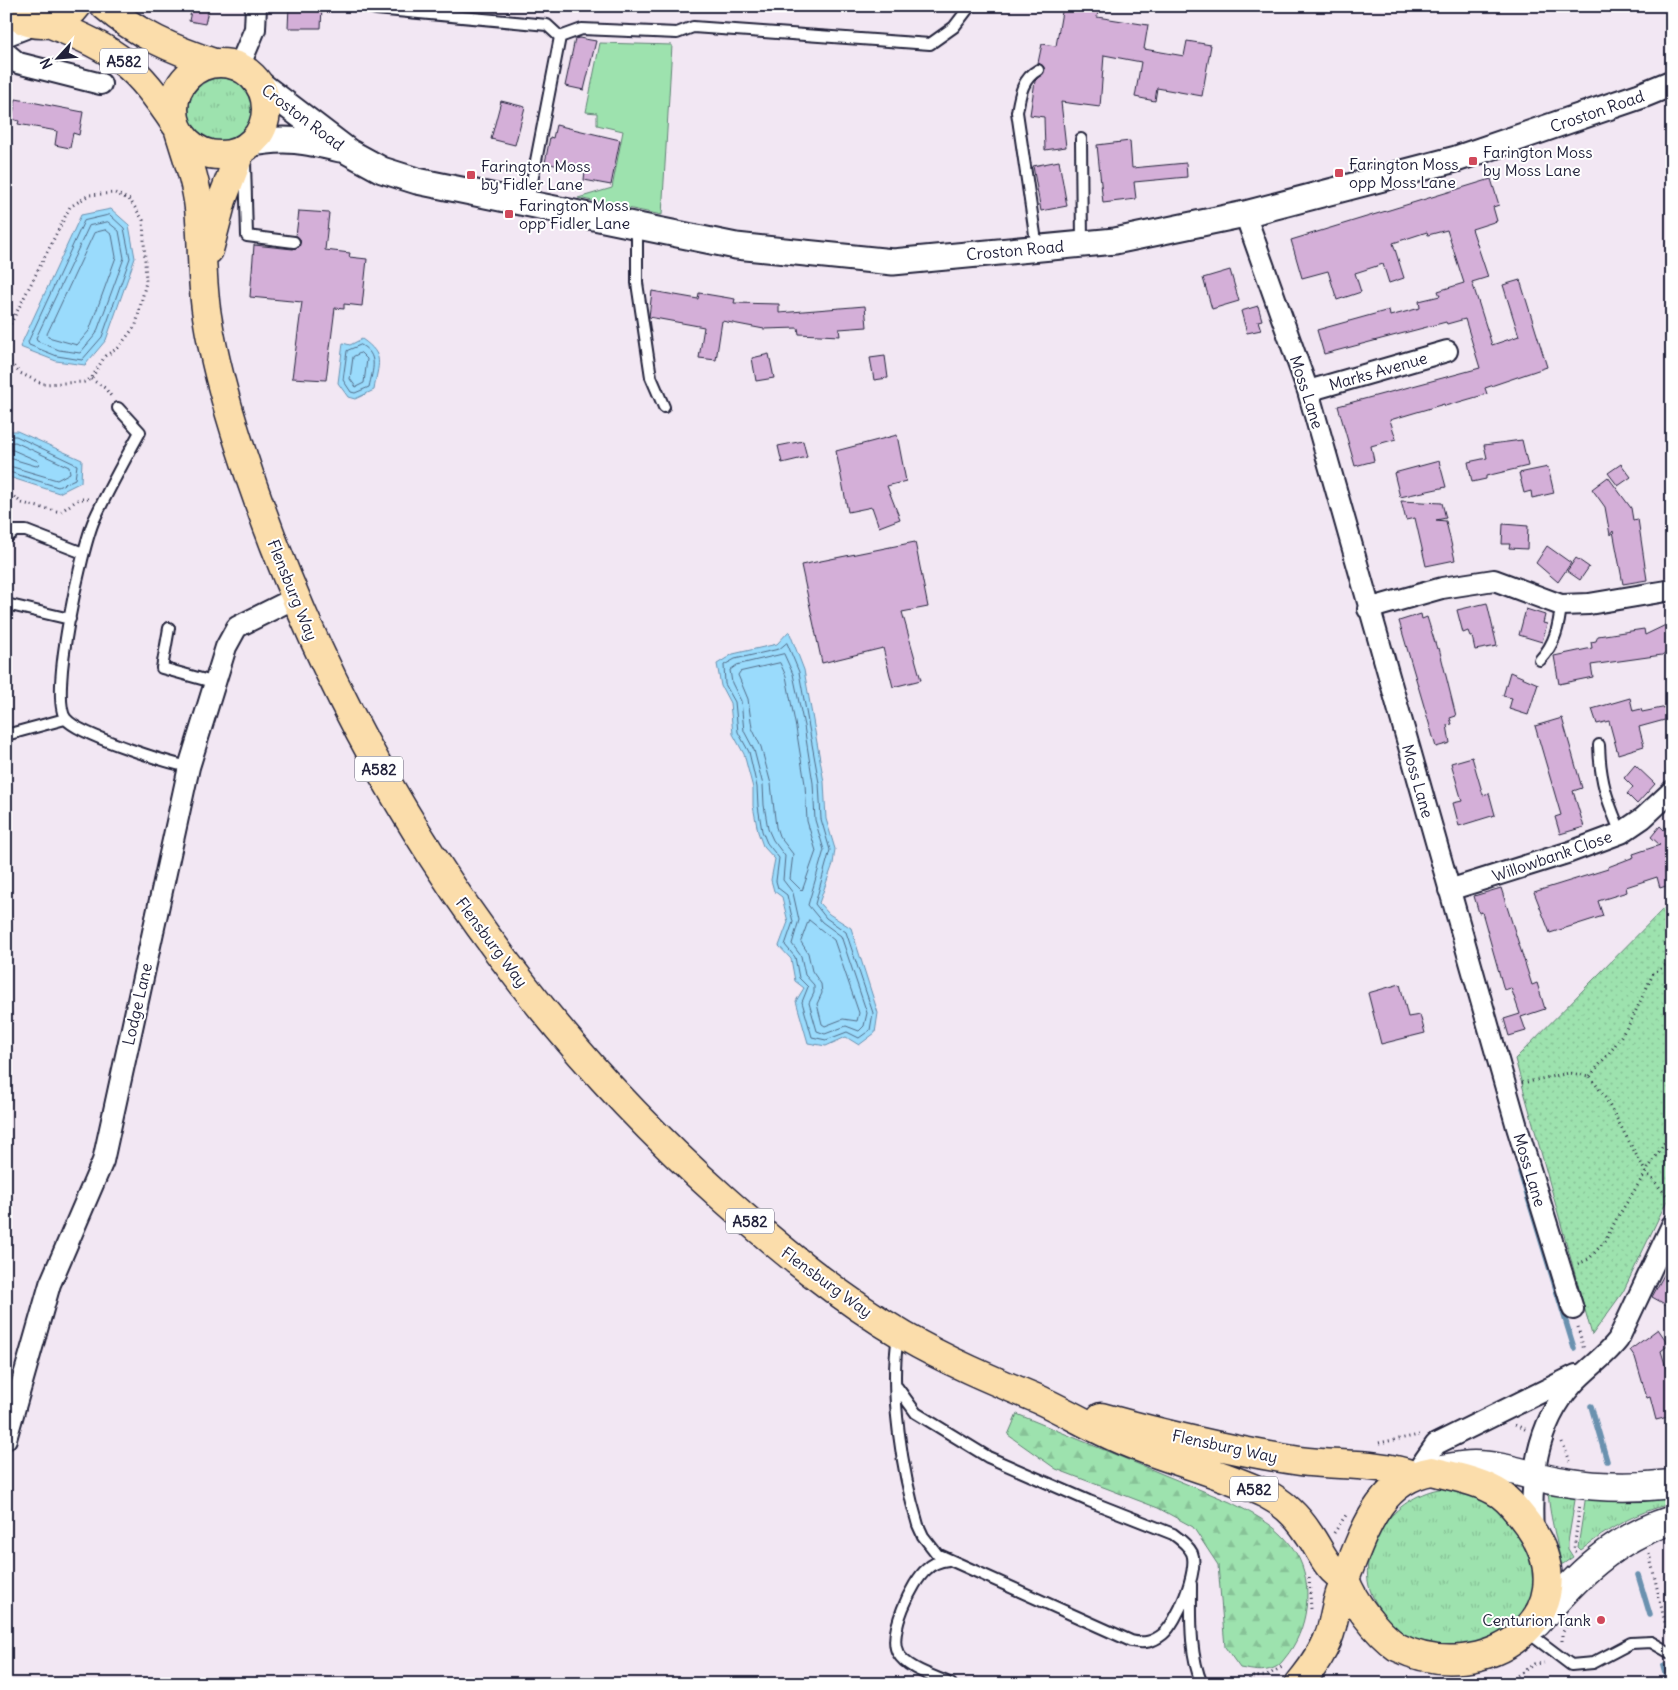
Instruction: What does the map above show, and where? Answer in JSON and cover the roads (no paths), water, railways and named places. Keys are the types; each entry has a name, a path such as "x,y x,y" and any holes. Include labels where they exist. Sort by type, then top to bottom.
{"highway":[{"name":"A582","path":"6,6 20,18 88,39 118,56 149,86 189,144 212,155 224,155 245,148 262,129 265,118 264,94 237,71 201,66 183,80 174,100 173,113 178,128"},
{"path":"41,23 63,19 77,6"},
{"name":"Croston Road","path":"105,6 119,18 160,43 237,71"},
{"name":"Flensburg Way","path":"178,128 194,180 198,201 203,286 213,345 240,445 276,551 295,598 347,710 405,814 466,908 541,1007 619,1096 696,1174 804,1268 839,1294 898,1332 964,1368 1040,1400 1130,1444 1269,1496 1282,1504 1299,1520 1332,1572 1345,1580"},
{"name":"Flensburg Way","path":"203,286 211,236 245,148"},
{"name":"Flensburg Way","path":"1040,1400 1186,1440 1249,1453 1317,1463 1393,1468 1420,1474"},
{"name":"A582","path":"1420,1474 1469,1480 1500,1495 1511,1504 1533,1532 1547,1569 1547,1594 1534,1628 1509,1654 1466,1684"},
{"path":"1292,1674 1313,1667 1328,1640 1337,1597 1362,1535 1382,1500 1402,1481 1420,1474"},
{"name":"A582","path":"1345,1580 1378,1630 1389,1642 1420,1662 1446,1668 1466,1668 1509,1654"}],"main road":[{"name":"Flensburg Way","path":"1420,1474 1472,1464 1490,1465 1583,1485 1628,1488 1672,1484"},
{"path":"1534,1628 1588,1567 1626,1540 1655,1525 1672,1520"}],"street":[{"path":"237,71 255,29 256,6"},
{"path":"6,34 41,23"},
{"path":"6,53 18,63 101,84"},
{"name":"Croston Road","path":"237,71 349,152 382,170 417,181 528,202 736,246 893,262 1115,241 1245,214 1456,158 1640,96 1672,83"},
{"name":"Croston Road","path":"245,148 273,138 289,139 349,152"},
{"name":"Moss Lane","path":"1245,214 1308,391 1506,1089 1573,1309"},
{"name":"Marks Avenue","path":"1308,391 1447,351"},
{"path":"1368,608 1442,588 1494,580 1561,605 1589,604 1672,590"},
{"name":"Lodge Lane","path":"6,1439 28,1355 50,1284 103,1161 189,768 226,646 237,627 295,598"},
{"name":"Willowbank Close","path":"1449,890 1570,852 1621,833 1643,818 1672,791"},
{"path":"1420,1474 1436,1444 1503,1410 1587,1359 1609,1351 1618,1340 1672,1225"},
{"path":"1533,1532 1533,1475 1543,1434 1563,1396 1587,1359"}],"lane":[{"path":"363,6 376,10 546,25 560,37"},
{"path":"560,37 582,29 677,33 693,27 930,44 954,27 970,6"},
{"path":"528,202 560,37"},
{"path":"1037,248 1017,112 1021,91 1030,74 1038,70"},
{"path":"1081,139 1082,244"},
{"path":"245,148 247,236 294,242"},
{"path":"637,225 638,292 651,377 664,407"},
{"path":"118,408 140,432 94,520 83,553 70,619 60,687 61,708 65,719 80,729 160,760 189,768"},
{"path":"6,538 15,531 26,531 83,553"},
{"path":"6,604 70,619"},
{"path":"1540,660 1549,650 1559,625 1561,605"},
{"path":"169,628 162,668 216,682"},
{"path":"6,736 65,719"},
{"path":"1599,745 1600,774 1607,802 1621,833"},
{"path":"898,1332 895,1362 899,1440 916,1518 929,1545 937,1554 1139,1643 1156,1639 1171,1625 1191,1581"},
{"path":"897,1387 916,1413 988,1457 1089,1501 1173,1534 1184,1542 1192,1553 1194,1564 1191,1581 1193,1640 1198,1676 1202,1684 1196,1684"},
{"path":"948,1560 932,1565 920,1576 894,1636 897,1652 907,1663 951,1684"},
{"path":"1534,1628 1553,1653 1571,1666 1593,1663 1631,1643 1651,1642 1671,1649"}],"water":[{"path":"111,209 129,225 135,258 106,340 85,365 56,361 20,347 81,215"},
{"path":"362,339 375,350 378,366 374,390 355,399 348,397 338,383 343,343 350,345"},
{"path":"6,431 17,431 82,460 81,482 59,493 6,476"},
{"path":"789,631 804,670 824,782 826,819 835,849 833,864 819,903 829,914 851,928 878,1013 875,1033 859,1045 846,1037 826,1046 808,1043 796,1001 804,988 795,981 791,959 779,946 788,922 782,897 774,891 771,880 775,859 763,846 758,832 753,806 753,788 744,754 733,734 730,703 721,686 717,664 733,654 777,644"}],"waterway":[{"path":"1520,1172 1574,1348"},
{"path":"1591,1406 1607,1461"},
{"path":"1638,1575 1650,1615"},
{"path":"1663,1666 1668,1684"}],"place":[{"name":"Farington Moss by Moss Lane","path":"1473,161"},
{"name":"Farington Moss opp Moss Lane","path":"1339,173"},
{"name":"Farington Moss by Fidler Lane","path":"471,175"},
{"name":"Farington Moss opp Fidler Lane","path":"509,214"},
{"name":"Centurion Tank","path":"1601,1620"}]}
